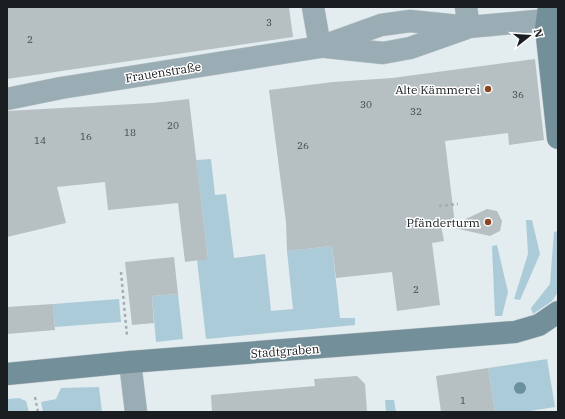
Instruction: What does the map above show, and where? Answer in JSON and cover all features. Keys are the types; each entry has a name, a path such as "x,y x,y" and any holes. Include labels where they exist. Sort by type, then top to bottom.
{"street":[{"path":"313,7 320,47"},
{"path":"547,13 558,138"},
{"name":"Frauenstraße","path":"7,98 320,47 381,25 410,21 547,13"},
{"name":"Stadtgraben","path":"7,374 130,362 515,332 539,325 558,312"},
{"path":"130,362 136,412"}],"path":[{"path":"439,206 458,204"},
{"path":"121,272 130,362"}],"shaded area":[{"path":"211,159 215,195 226,194 234,258 265,254 271,311 293,309 287,251 332,246 340,318 355,318 355,325 206,339 197,260 208,258 196,160"},
{"path":"526,220 532,220 540,254 520,300 514,299 528,254"},
{"path":"558,231 558,292 552,301 533,314 531,308 550,284 554,232"},
{"path":"497,245 508,292 502,316 495,316 492,246"},
{"path":"178,294 183,339 156,342 152,296"},
{"path":"119,299 121,322 55,327 53,304"},
{"path":"547,359 555,407 524,412 495,412 488,368"},
{"path":"99,387 102,412 43,412 41,402 56,399 61,388"},
{"path":"19,398 26,401 29,412 7,412 7,399"},
{"path":"385,400 394,400 396,412 386,412"}],"building":[{"path":"7,7 289,7 293,37 7,79"},
{"path":"535,59 544,140 509,145 508,133 445,141 455,224 487,209 497,211 502,221 500,231 490,236 441,225 444,241 432,243 440,305 397,311 392,272 336,278 332,246 287,251 286,222 269,90 333,82 392,78"},
{"path":"189,99 208,259 185,262 178,203 108,210 105,182 57,187 66,223 7,237 7,111 152,103"},
{"path":"174,257 178,294 152,296 154,323 132,325 125,262"},
{"path":"53,304 55,330 7,334 7,307"},
{"path":"488,368 495,412 441,412 436,376"},
{"path":"357,376 365,384 367,412 212,412 211,395 315,386 314,379"}],"place":[{"name":"Alte Kämmerei","path":"488,89"},
{"name":"Pfänderturm","path":"488,222"}]}
